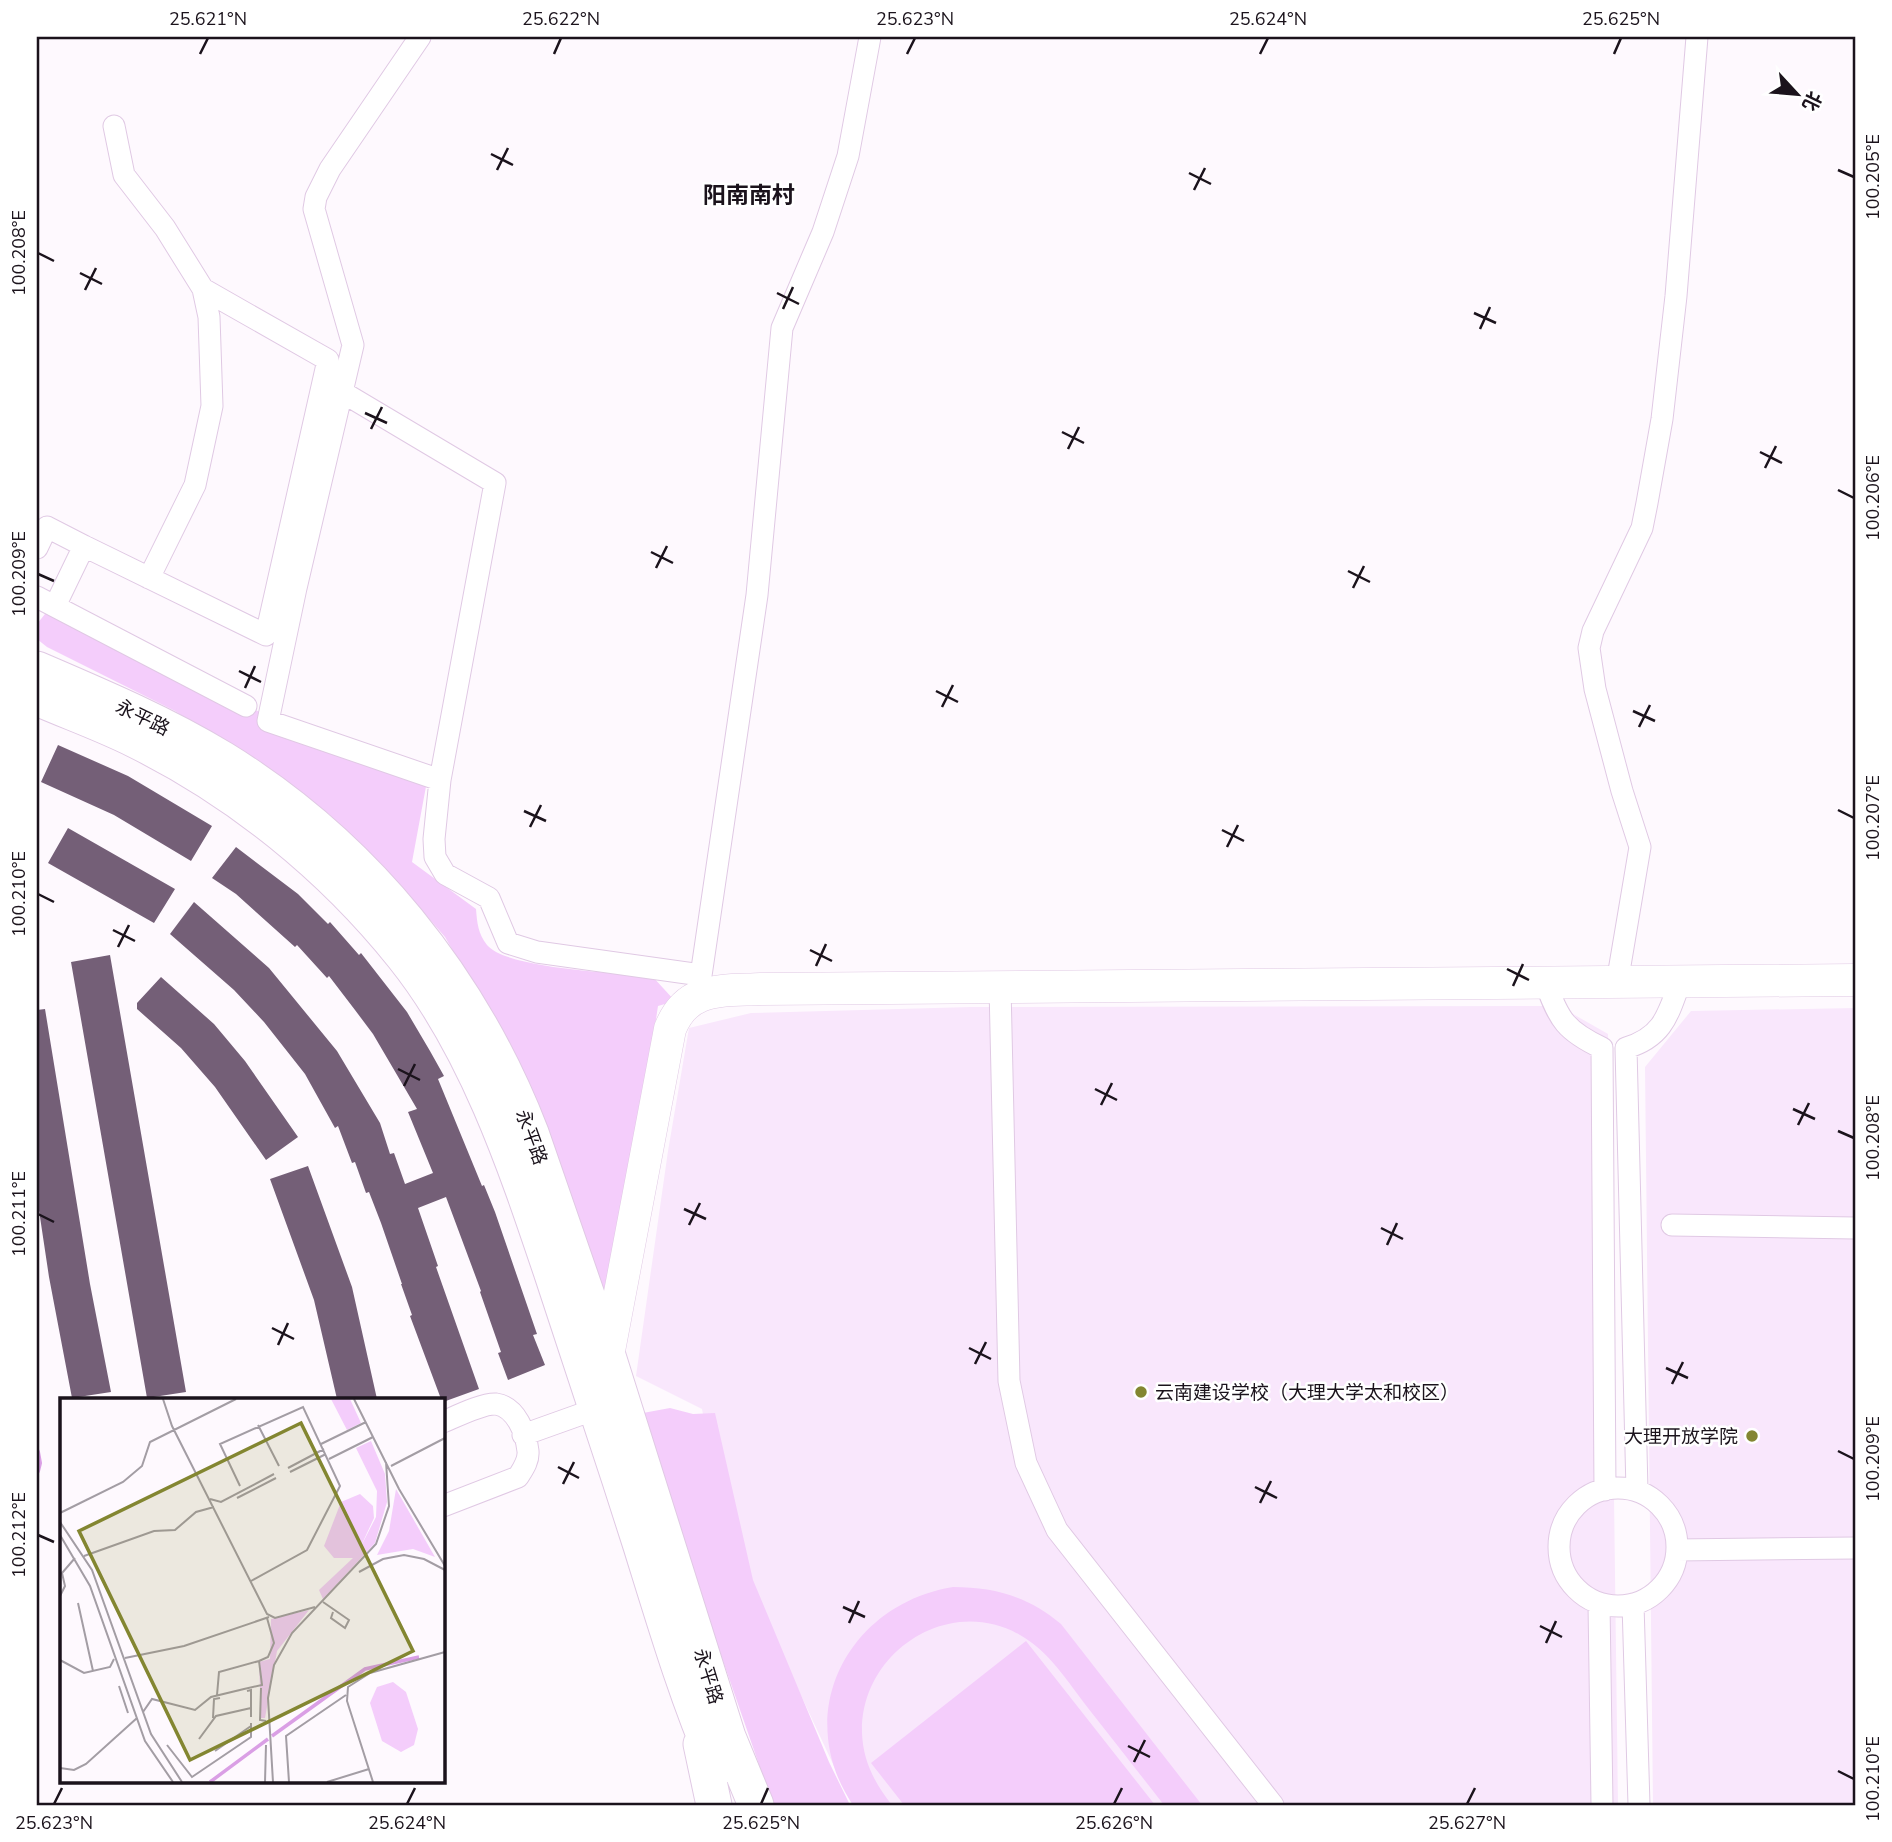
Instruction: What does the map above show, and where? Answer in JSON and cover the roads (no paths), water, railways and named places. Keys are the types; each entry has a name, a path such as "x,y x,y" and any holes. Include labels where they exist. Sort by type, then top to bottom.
{"main road":[{"path":"37,653 83,689"},
{"name":"永平路","path":"37,670 198,744 273,793 320,830 364,871 438,957 463,996 517,1097 608,1356 609,1404 694,1713 745,1799"},
{"name":"永平路","path":"37,698 133,739 216,786 258,815 328,876 372,919 405,958 451,1028 509,1152 609,1404 724,1724 745,1799"},
{"path":"694,1713 714,1805"}],"street":[{"path":"420,37 330,169 316,197 314,209 352,345 268,721 440,780"},
{"path":"608,1356 670,1029 676,1016 699,985 757,595 782,328 823,232 848,156 870,37"},
{"path":"1617,983 1640,847 1595,689 1589,648 1593,631 1642,528 1647,503 1676,296 1697,37"},
{"path":"114,126 124,175 165,228 203,289 209,317 212,406 195,485 149,578"},
{"path":"37,548 42,524 267,635 328,360 203,289"},
{"path":"342,392 495,483 440,780 434,839 435,857 445,874 489,898 494,916 508,943 537,952 723,991 1855,980"},
{"path":"84,546 46,601 246,706"},
{"path":"1637,1490 1626,1048 1639,1044 1656,1032 1670,1010 1680,982"},
{"path":"1546,984 1556,1011 1563,1021 1576,1033 1602,1048 1605,1490"},
{"path":"1000,987 1009,1381 1026,1463 1057,1530 1273,1805"},
{"path":"1672,1225 1855,1228"},
{"path":"444,1422 492,1404 506,1407 516,1416 528,1453 526,1466 519,1477 444,1506"},
{"path":"523,1434 609,1404"},
{"path":"1613,1488 1637,1490 1658,1503 1672,1521 1678,1544 1674,1567 1662,1587 1644,1601 1621,1607 1599,1604 1579,1593 1565,1575 1559,1554 1561,1531 1571,1511 1590,1495 1613,1488"},
{"path":"1677,1550 1855,1548"},
{"path":"1599,1604 1602,1805"},
{"path":"1633,1604 1639,1805"}],"waterway":[{"path":"37,1452 37,1471"}],"place":[{"name":"云南建设学校（大理大学太和校区）","path":"1141,1392"},
{"name":"大理开放学院","path":"1752,1436"}],"district":[{"name":"阳南南村","path":"749,195"}]}
